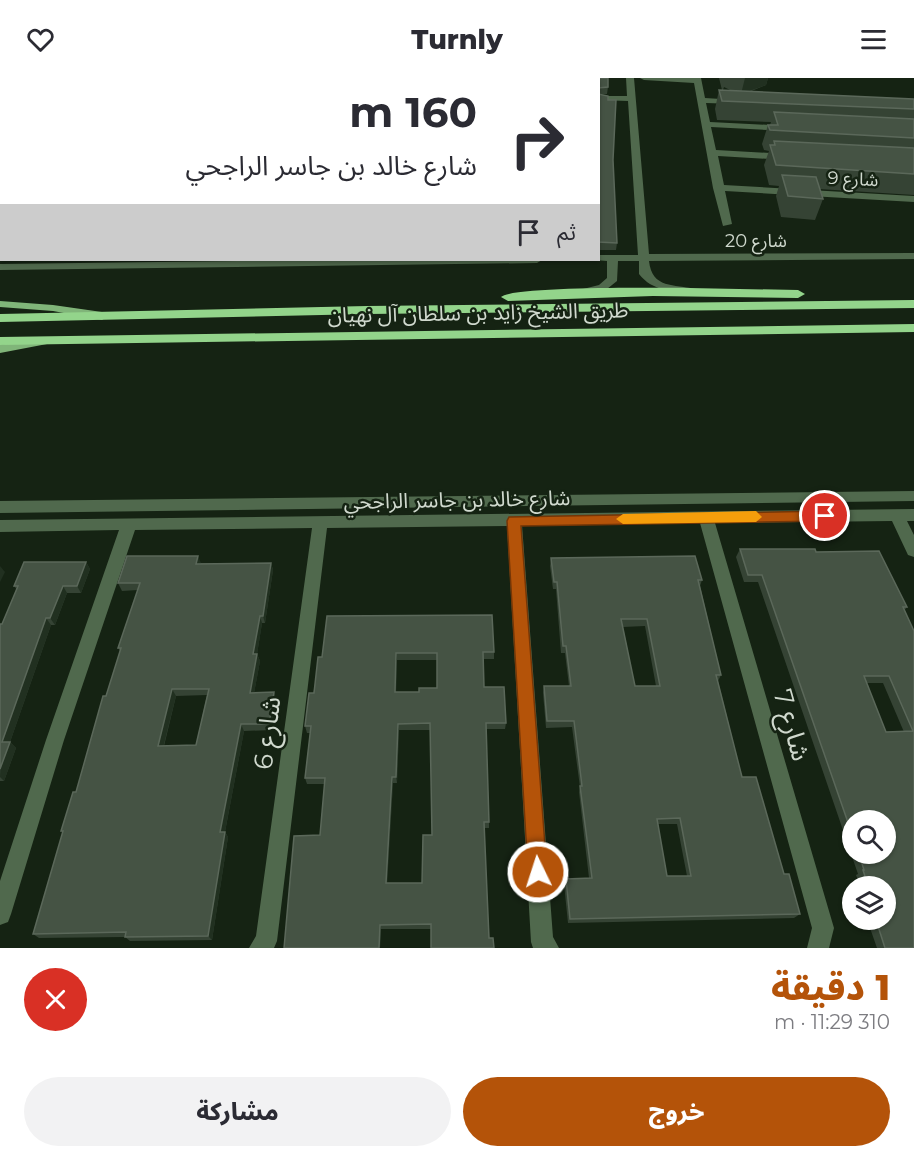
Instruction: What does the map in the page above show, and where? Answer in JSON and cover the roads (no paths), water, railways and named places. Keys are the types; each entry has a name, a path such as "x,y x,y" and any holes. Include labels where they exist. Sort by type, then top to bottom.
{"highway":[{"path":"367,310 441,301 583,292 694,291 914,299"},
{"name":"طريق الشيخ زايد بن سلطان آل نهيان","path":"0,318 367,310 914,304"},
{"name":"طريق الشيخ زايد بن سلطان آل نهيان","path":"0,341 910,329"}],"main road":[{"name":"طريق الشيخ زايد بن سلطان آل نهيان","path":"0,304 53,308 108,317"},
{"name":"طريق الشيخ زايد بن سلطان آل نهيان","path":"0,349 43,340"}],"street":[{"path":"630,78 645,274 652,283 694,291"},
{"path":"644,78 697,79 727,224"},
{"path":"600,98 631,99"},
{"path":"703,100 747,102"},
{"path":"707,124 796,128"},
{"path":"713,153 802,158"},
{"name":"شارع 9","path":"718,188 914,199"},
{"name":"شارع 20","path":"600,258 914,256"},
{"path":"583,292 603,287 613,279 612,258"},
{"path":"0,267 460,261"},
{"name":"شارع خالد بن جاسر الراجحي","path":"0,507 914,496"},
{"path":"441,521 436,516 435,510 444,501"},
{"path":"397,522 401,515 401,506 398,502"},
{"path":"897,515 914,550"},
{"name":"شارع خالد بن جاسر الراجحي","path":"0,526 914,515"},
{"name":"شارع 7","path":"706,517 823,928 818,948"},
{"path":"514,521 542,942 548,948"},
{"name":"شارع 6","path":"260,948 266,941 321,522"},
{"path":"0,914 55,740 129,525"}]}
